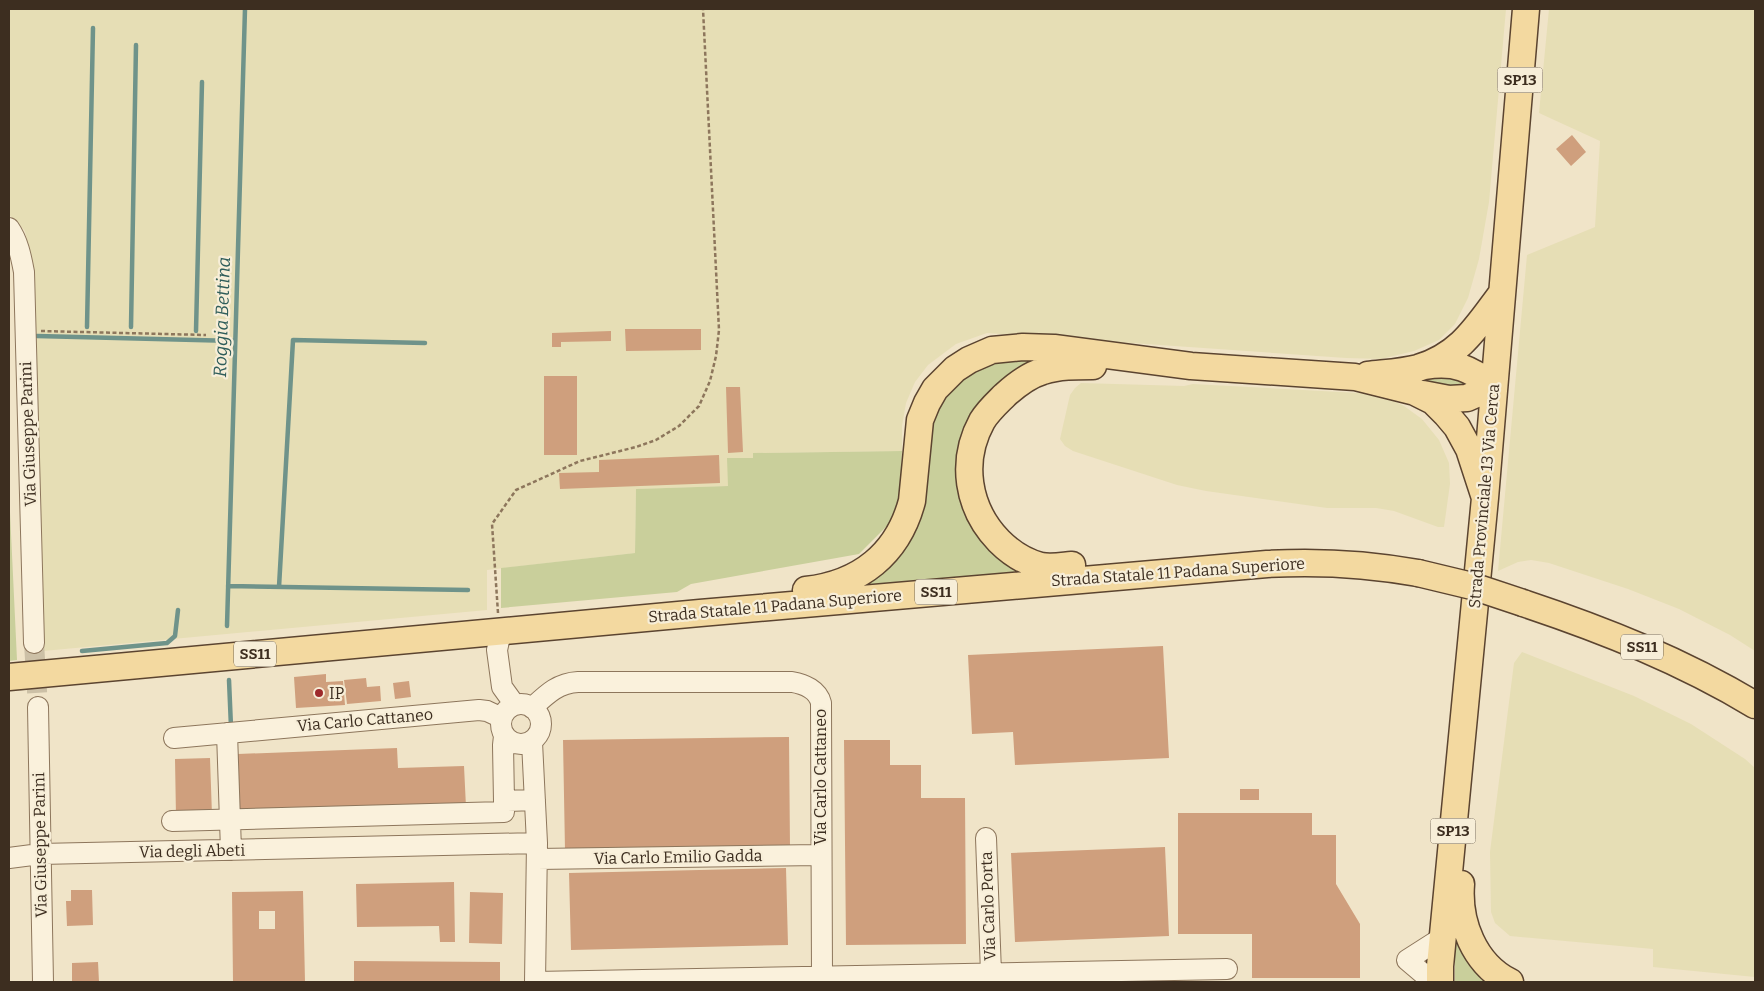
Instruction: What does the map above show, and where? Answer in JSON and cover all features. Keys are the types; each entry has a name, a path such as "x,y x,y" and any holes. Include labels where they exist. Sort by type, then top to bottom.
{"main road":[{"name":"Strada Provinciale 13 Via Cerca","path":"1440,982 1485,498 1526,9"},
{"path":"1416,380 1429,364 1460,345 1473,332 1502,293"},
{"path":"700,613 742,597 827,587 862,572 884,555 901,531 912,501 918,430 922,412 940,383 955,369 969,360 992,350 1023,347 1054,348 1191,366 1416,380 1449,399 1467,398 1494,386"},
{"path":"1172,571 1114,561 1052,567 1041,566 1023,559 1002,544 986,526 975,501 968,472 974,442 983,420 1010,390 1032,375 1044,370 1062,367 1191,366"},
{"path":"1416,380 1457,428 1469,449 1485,498"},
{"name":"Strada Statale 11 Padana Superiore","path":"9,677 1172,571 1308,562 1377,566 1418,573 1479,588 1602,630 1653,651 1702,675 1755,705"},
{"path":"1467,680 1469,798 1460,902 1465,926 1479,956 1496,974 1510,982"}],"street":[{"name":"Via Giuseppe Parini","path":"9,228 15,237 24,272 20,341 34,643"},
{"path":"501,632 497,650 502,688 513,717 514,743 526,744 532,742 539,733 541,722 537,712 513,717"},
{"name":"Via Carlo Cattaneo","path":"174,738 479,710 513,717 555,688 570,683 792,682 805,686 816,694 821,703 820,855 828,978"},
{"name":"Via Giuseppe Parini","path":"38,707 43,982"},
{"path":"513,717 502,745 504,801 535,800"},
{"path":"227,733 231,850"},
{"path":"532,742 537,851 536,982"},
{"name":"Via degli Abeti","path":"172,821 504,812 504,801"},
{"path":"374,815 375,847"},
{"name":"Via Carlo Porta","path":"986,838 991,974"},
{"name":"Via degli Abeti","path":"9,858 40,854 375,847 537,851"},
{"name":"Via Carlo Emilio Gadda","path":"537,851 820,855"},
{"path":"1432,982 1407,960 1443,937"},
{"name":"Via Carlo Porta","path":"536,982 828,978 909,979 991,974 1026,978 1164,976 1227,969"}],"path":[{"path":"501,632 492,524 516,490 580,461 636,448 668,433 699,406 710,381 716,356 719,330 703,9"},
{"path":"20,341 206,335"}],"shaded area":[{"path":"9,9 1506,9 1489,202 1479,259 1468,298 1455,324 1439,340 1414,351 1381,359 1346,358 987,333 956,344 928,365 915,382 906,403 902,426 902,451 754,453 753,458 728,486 636,489 635,553 487,570 487,610 43,651 28,245 25,231 9,215"},
{"path":"1549,9 1755,9 1755,651 1730,635 1679,609 1628,589 1549,563 1531,560 1518,562 1498,571 1527,255 1595,227 1600,141 1539,113"},
{"path":"1081,383 1184,386 1193,384 1359,393 1386,397 1404,406 1422,419 1439,440 1449,463 1450,484 1444,527 1438,527 1394,511 1376,508 1327,508 1206,491 1177,485 1073,451 1065,446 1060,439 1070,395"},
{"path":"1522,652 1634,696 1691,724 1745,759 1755,768 1755,977 1653,967 1653,949 1510,936 1495,923 1491,912 1490,852 1514,663"}],"green space":[{"path":"1056,356 1011,379 961,478 1024,571 855,588 888,560 927,413 972,365"},
{"path":"1462,376 1471,391 1388,380"},
{"path":"902,451 900,500 893,520 859,554 691,584 677,592 501,608 501,568 635,553 636,489 728,486 727,458 753,458 753,453"},
{"path":"9,512 17,660 9,661"},
{"path":"1455,935 1473,968 1486,982 1455,982"}],"building":[{"path":"1572,135 1586,152 1571,166 1556,149"},
{"path":"625,329 701,329 701,350 626,351"},
{"path":"611,331 611,341 561,342 561,347 552,347 552,333"},
{"path":"544,376 577,376 577,455 544,455"},
{"path":"726,387 740,387 743,452 728,453"},
{"path":"719,455 720,483 560,489 559,473 599,472 599,460"},
{"path":"1163,646 1169,758 1015,765 1013,732 972,734 968,655"},
{"name":"IP","path":"326,674 326,682 343,681 345,705 296,708 294,677"},
{"path":"366,678 367,687 380,686 381,701 347,704 344,680"},
{"path":"409,681 411,697 395,699 393,683"},
{"path":"789,737 790,847 565,850 563,740"},
{"path":"844,740 890,740 890,765 921,765 921,798 965,798 966,944 846,945"},
{"path":"397,748 398,768 464,766 466,807 240,815 238,754"},
{"path":"210,758 212,815 176,816 175,759"},
{"path":"1240,789 1259,789 1259,800 1240,800"},
{"path":"1178,813 1312,813 1312,835 1336,835 1336,884 1360,924 1360,978 1252,978 1252,934 1178,934"},
{"path":"1165,847 1169,936 1015,942 1011,853"},
{"path":"786,868 788,945 571,950 569,873"},
{"path":"454,882 455,942 440,942 439,926 357,927 356,884"},
{"path":"71,890 92,890 93,925 67,926 66,901 71,901"},
{"path":"303,891 305,982 233,982 232,892","holes":["259,911 275,911 275,929 259,929"]},
{"path":"470,892 503,893 502,944 469,943"},
{"path":"354,961 500,962 500,982 354,982"},
{"path":"98,962 99,982 72,982 72,963"}],"waterway":[{"name":"Roggia Bettina","path":"227,626 245,9"},
{"path":"87,327 93,28"},
{"path":"131,327 136,45"},
{"path":"196,331 202,82"},
{"path":"37,336 235,341"},
{"path":"279,587 293,340 425,343"},
{"path":"228,586 468,590"},
{"path":"82,651 167,643 175,636 178,610"},
{"name":"Roggia Bettina","path":"229,680 231,727"}],"tunnel":[{"path":"34,643 38,707"}],"place":[{"name":"IP","path":"319,693"}]}
